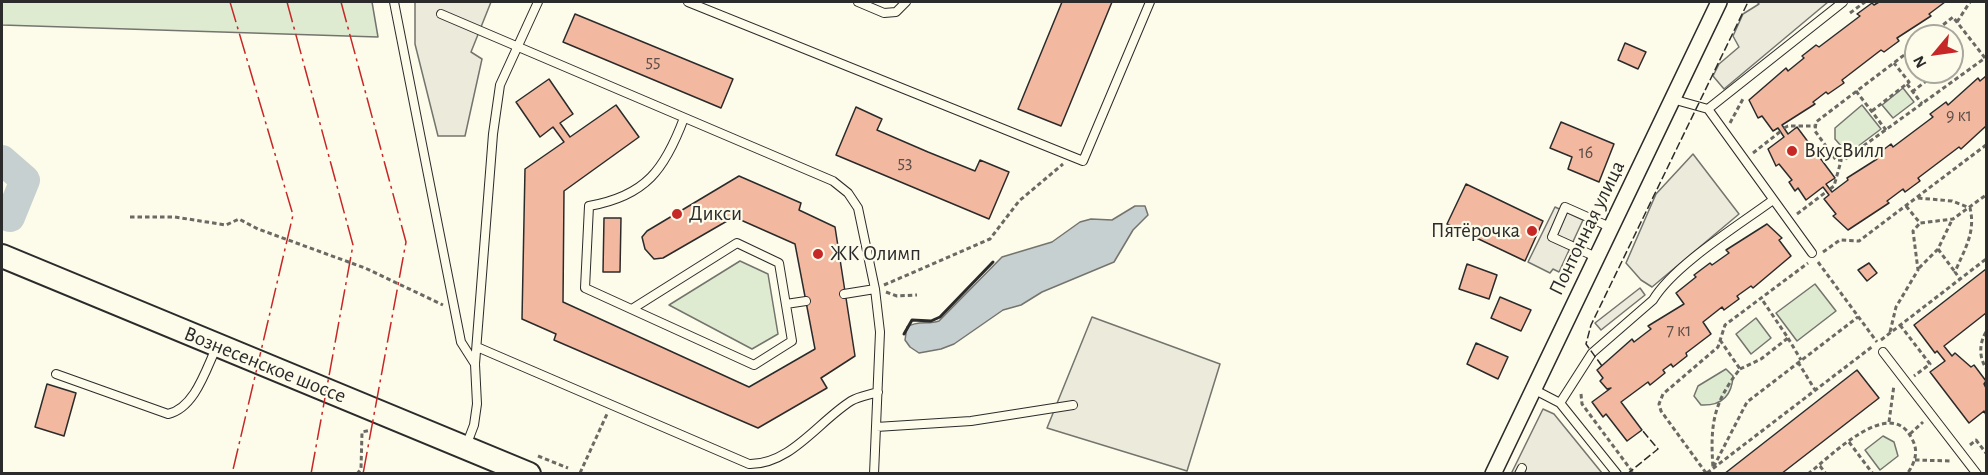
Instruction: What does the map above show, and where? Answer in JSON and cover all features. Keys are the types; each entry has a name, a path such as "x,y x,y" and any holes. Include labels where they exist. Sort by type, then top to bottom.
{"main road":[{"name":"Вознесенское шоссе","path":"2,256 529,474"}],"street":[{"name":"Понтонная улица","path":"1493,474 1719,2"}],"lane":[{"path":"394,2 461,342 476,364"},
{"path":"465,447 474,425 477,404 477,348 500,85 538,2"},
{"path":"688,2 1083,161 1150,2"},
{"path":"858,2 884,13 896,12 906,2"},
{"path":"1708,109 1843,2"},
{"path":"441,14 833,181 848,193 858,207 864,225 880,332 874,474"},
{"path":"1672,99 1708,109 1813,255"},
{"path":"632,309 737,243 779,263 792,341 754,365 585,288 589,206 626,195 660,169 672,149 684,118"},
{"path":"1560,403 1592,353 1653,300 1659,290 1690,262 1773,200"},
{"path":"1596,257 1552,237 1565,207 1610,226"},
{"path":"844,294 875,289"},
{"path":"786,304 806,301"},
{"path":"56,374 168,414 178,412 190,399 218,345"},
{"path":"477,348 749,464 764,464 786,453 853,400 878,392"},
{"path":"1883,352 1977,474"},
{"path":"1533,389 1560,403 1617,474"},
{"path":"876,427 971,421 1073,405"}],"path":[{"path":"1847,16 1865,2"},
{"path":"1957,22 1970,2"},
{"path":"1788,220 1834,186 1841,160 1986,58 1953,17 1944,24"},
{"path":"1841,160 1836,160 1815,131 1816,122 1904,55"},
{"path":"1894,63 1904,76"},
{"path":"1872,111 1906,84 1922,104"},
{"path":"1912,92 1922,84"},
{"path":"1856,91 1886,130"},
{"path":"1725,133 1746,93"},
{"path":"1744,159 1788,126 1815,126"},
{"path":"1986,145 1859,241 1840,240 1813,255 1725,325 1718,347 1663,394 1659,404 1706,473 1986,259"},
{"path":"875,289 990,239 1019,201 1071,157"},
{"path":"1918,270 1913,231 1920,223 1953,219 1986,195"},
{"path":"1917,198 1952,201 1970,208"},
{"path":"1906,206 1920,223"},
{"path":"1955,272 1971,240 1973,220 1970,208"},
{"path":"130,217 175,217 226,225 239,219 258,229 365,268 455,311"},
{"path":"1889,333 1896,307 1923,262 1938,249 1953,219"},
{"path":"1938,249 1960,279"},
{"path":"1813,255 1877,342"},
{"path":"875,289 897,296 917,295"},
{"path":"1761,298 1788,338 1815,390"},
{"path":"1713,468 1747,402 1858,317"},
{"path":"1900,325 1930,364 1910,379"},
{"path":"1986,332 1980,346 1986,368"},
{"path":"1713,468 1712,422 1719,398 1740,369 1761,359 1788,338"},
{"path":"1720,340 1740,369"},
{"path":"1888,422 1894,383"},
{"path":"1585,386 1580,396 1582,404 1634,474"},
{"path":"580,473 612,405"},
{"path":"1808,474 1871,425 1888,422 1896,424 1910,434 1915,446 1915,460 1907,474"},
{"path":"1910,434 1923,422"},
{"path":"357,474 362,470 362,432 374,429"},
{"path":"1964,449 1976,440 1986,453"},
{"path":"1849,442 1873,474"},
{"path":"1915,460 1953,461"},
{"path":"1819,465 1826,474"},
{"path":"1865,474 1870,470"}],"green space":[{"path":"2,2 372,2 378,37 2,25"},
{"path":"1903,88 1914,102 1893,118 1882,105"},
{"path":"1862,105 1881,129 1857,147 1842,147 1835,139 1835,128"},
{"path":"740,261 768,274 778,334 752,349 669,305"},
{"path":"1815,284 1836,311 1797,341 1776,313"},
{"path":"1756,318 1771,338 1751,354 1736,334"},
{"path":"1726,369 1733,376 1728,394 1715,404 1701,405 1694,396 1698,386"},
{"path":"1883,436 1894,442 1898,456 1880,470 1865,450"}],"shaded area":[{"path":"415,2 491,2 471,52 482,59 465,136 438,136 415,44"},
{"path":"1757,2 1828,2 1724,89 1713,76 1719,64 1739,47 1733,36 1743,14 1759,4"},
{"path":"1693,154 1739,214 1652,287 1641,280 1626,263 1656,194"},
{"path":"1135,206 1145,206 1148,215 1133,230 1114,262 1042,292 1021,305 1003,310 954,344 941,349 919,353 905,340 907,327 939,321 1002,257 1052,242 1080,222 1091,219 1112,220"},
{"path":"1555,207 1583,220 1559,272 1553,269 1550,273 1528,262"},
{"path":"1640,288 1645,295 1601,330 1595,323"},
{"path":"1092,317 1220,364 1187,471 1047,428"},
{"path":"1543,409 1554,414 1602,473 1511,474"}],"building":[{"path":"1062,2 1112,2 1061,126 1018,109"},
{"path":"1879,2 1945,2 1919,24 1904,24 1904,33 1897,38 1899,41 1884,52 1881,50 1842,80 1844,83 1828,94 1826,92 1813,102 1815,104 1782,125 1788,134 1797,127 1835,178 1826,184 1832,192 1848,180 1847,178 1877,159 1875,156 1891,144 1893,147 1933,117 1930,114 1946,102 1948,105 1978,78 1980,81 1986,76 1986,126 1961,149 1959,147 1918,178 1920,181 1905,192 1903,189 1887,201 1889,203 1848,230 1833,216 1836,214 1824,199 1829,195 1823,187 1806,200 1798,188 1795,191 1789,182 1792,180 1779,164 1776,166 1768,149 1784,137 1778,128 1773,131 1762,116 1758,118 1749,100 1786,68 1788,71 1804,58 1802,56 1816,45 1819,47 1860,16 1857,14 1872,3 1874,5"},
{"path":"575,14 733,79 721,108 563,42"},
{"path":"1625,43 1646,52 1638,69 1618,60"},
{"name":"ЖК Олимп","path":"549,79 573,114 560,123 570,137 616,105 639,137 564,191 563,302 749,387 815,349 795,244 734,217 663,258 654,259 645,249 642,237 647,231 739,176 801,203 799,210 835,227 855,356 821,378 827,388 758,428 554,340 556,334 522,319 525,169 564,142 553,127 540,137 516,102"},
{"path":"856,107 882,119 877,130 928,152 975,171 980,160 1009,172 989,219 836,155"},
{"path":"1561,122 1614,144 1599,182 1568,169 1572,157 1550,148"},
{"path":"1466,184 1543,221 1525,261 1447,224"},
{"path":"604,218 621,218 620,272 603,272"},
{"path":"1767,224 1782,238 1779,240 1791,256 1753,288 1751,286 1737,296 1739,299 1724,310 1722,307 1703,322 1711,334 1686,353 1687,356 1673,367 1671,364 1663,370 1665,373 1650,385 1648,382 1621,402 1642,430 1627,441 1606,414 1603,417 1592,402 1611,388 1607,389 1600,381 1603,378 1597,370 1632,339 1634,342 1651,329 1648,326 1684,304 1676,293 1696,277 1694,275 1729,253 1726,250"},
{"path":"1869,263 1877,273 1867,281 1858,270"},
{"path":"1467,264 1497,275 1489,299 1459,289"},
{"path":"1986,269 1986,313 1944,346 1952,356 1955,353 1971,367 1974,365 1986,381 1984,384 1986,415 1984,411 1969,423 1930,372 1945,361 1937,351 1935,353 1914,325"},
{"path":"1500,297 1531,310 1521,331 1491,318"},
{"path":"1476,343 1508,357 1498,379 1467,364"},
{"path":"1857,370 1879,398 1781,474 1724,474"},
{"path":"47,384 76,393 64,436 35,427"}],"waterway":[{"path":"2,160 25,180 10,217"}],"fence":[{"path":"1602,366 1586,344 1591,325 1748,2"},
{"path":"1627,474 1658,449 1642,430"}],"wall":[{"path":"904,334 912,320 931,321 940,317 993,262"}],"power":[{"path":"230,2 293,215 232,474"},
{"path":"287,2 353,245 311,474"},
{"path":"341,2 406,242 363,474"}],"place":[{"name":"ВкусВилл","path":"1792,151"},
{"name":"Дикси","path":"677,214"},
{"name":"Пятёрочка","path":"1532,231"},
{"name":"ЖК Олимп","path":"818,254"}]}
